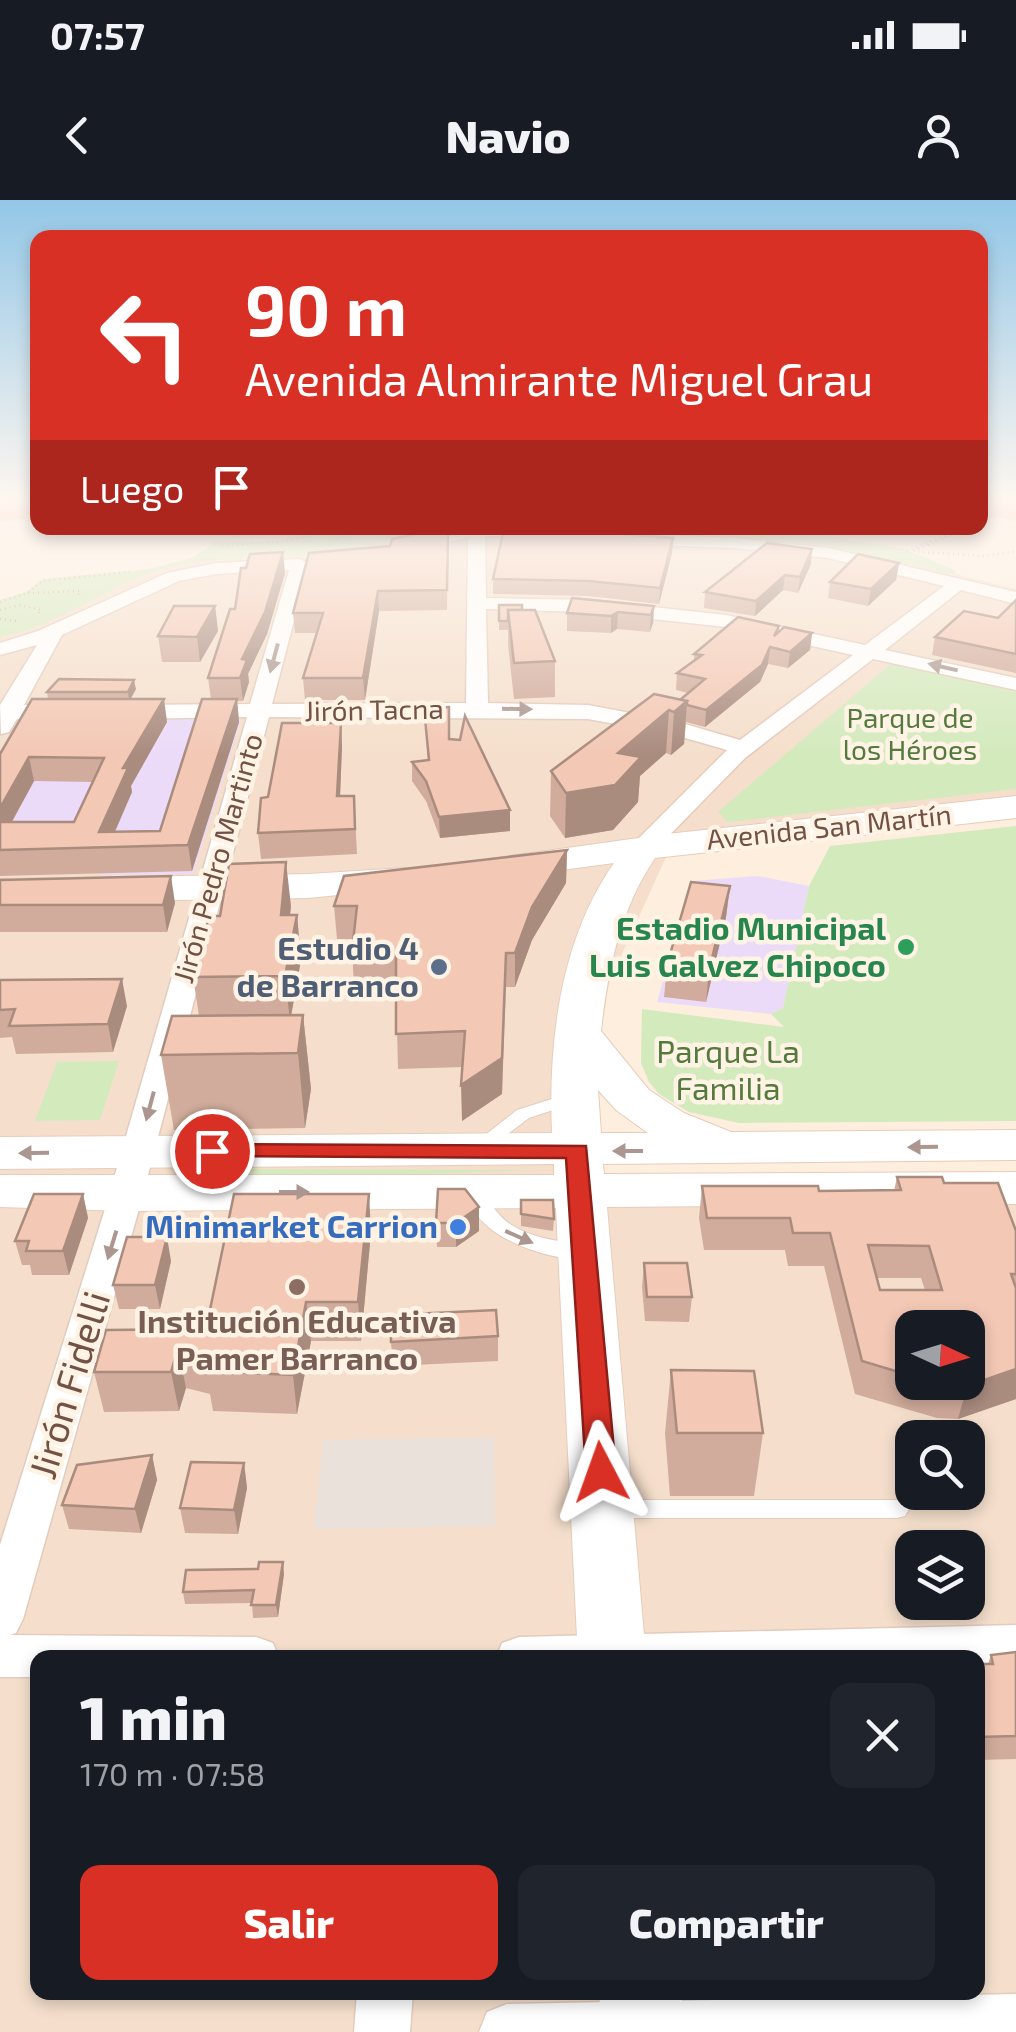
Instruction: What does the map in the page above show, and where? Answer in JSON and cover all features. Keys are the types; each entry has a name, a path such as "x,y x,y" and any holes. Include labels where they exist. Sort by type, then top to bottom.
{"main road":[{"name":"Avenida San Martín","path":"0,891 209,888 452,874 643,848 1016,807"},
{"path":"612,1650 574,1096 577,1028 604,924 622,880 643,848"},
{"path":"577,1028 602,1070 640,1108 679,1130 746,1150"},
{"path":"0,1154 132,1172 473,1171 579,1170 746,1150 830,1148 1016,1179"},
{"path":"830,1148 806,1159 809,1175 822,1182 864,1189"},
{"path":"579,1170 696,1189 864,1189 1016,1179"},
{"path":"0,1191 132,1172"},
{"path":"588,1262 630,1219 696,1189"},
{"path":"641,2000 644,2032"}],"street":[{"path":"0,649 52,634 157,584"},
{"name":"Jirón Pedro Martinto","path":"132,1172 260,712 305,584"},
{"path":"476,584 476,709"},
{"path":"643,848 743,748 957,585 1016,598"},
{"path":"476,603 588,606 692,616 1016,684"},
{"path":"3,717 52,634"},
{"name":"Jirón Tacna","path":"3,717 96,712 588,712 743,748"},
{"name":"Jirón Fidelli","path":"0,1619 132,1172"},
{"path":"869,1650 1016,1646"},
{"path":"0,1656 30,1656"},
{"path":"382,2032 384,2000"},
{"path":"506,2032 1008,2025"}],"lane":[{"path":"574,1096 523,1114 496,1132 473,1171 489,1220 509,1234 588,1262"},
{"path":"603,1509 895,1509"}],"path":[{"path":"62,584 65,590"},
{"path":"27,593 80,591 70,602"},
{"path":"0,610 33,606 41,610 38,615"},
{"path":"0,619 20,621 56,610"}],"shaded area":[{"path":"114,584 998,584 1016,589 1016,811 671,846 604,994 593,1068 604,1183 1016,1178 1016,2032 0,2032 0,633"},
{"path":"242,717 193,874 100,875 114,846 0,844 45,718"},
{"path":"758,876 809,886 783,1008 771,1014 657,1002 692,881"},
{"path":"494,1437 495,1526 314,1529 323,1440"}],"green space":[{"path":"36,584 123,584 43,624 0,637 0,600"},
{"name":"Parque de los Héroes","path":"892,663 1016,691 1016,789 728,822 718,812"},
{"name":"Parque La Familia","path":"1016,826 1016,1121 739,1123 689,1112 659,1094 649,1082 641,1063 642,1009 784,1027 771,1014 783,1008 809,886 830,846"},
{"path":"119,1061 100,1120 35,1121 57,1062"},
{"path":"185,1169 538,1170 194,1181"}],"building":[{"path":"239,584 273,584 265,612 242,659 247,660 240,678 208,678 230,609 235,609"},
{"path":"301,584 447,584 447,590 378,591 363,678 303,678 323,613 293,613"},
{"path":"624,584 661,584 660,588"},
{"path":"714,584 774,584 756,601 705,592"},
{"path":"845,584 876,584 871,589"},
{"path":"572,598 654,606 651,615 567,613"},
{"path":"1016,600 1016,654 935,637 964,611 998,618"},
{"path":"499,605 522,605 522,610 508,610 508,621 499,621"},
{"path":"174,606 215,606 197,637 158,636"},
{"path":"508,610 535,610 555,661 514,663"},
{"path":"738,617 779,626 774,636 784,627 812,633 790,652 770,647 762,665 706,710 687,705 687,701 680,700 705,679 677,673 702,655 694,654"},
{"path":"59,679 134,680 128,692 47,692"},
{"path":"654,694 687,701 674,712 669,710 618,753 641,757 615,785 566,793 551,771"},
{"path":"32,699 164,699 123,768 128,768 99,832 160,831 202,699 237,699 188,845 0,850 0,822 74,822 104,758 29,757 0,808 0,754"},
{"path":"449,707 449,739 460,740 465,716 510,810 439,817 426,781 412,762 429,760 424,708"},
{"path":"282,723 341,723 337,796 354,796 355,829 258,833 261,798 268,797"},
{"path":"567,850 532,907 515,953 506,953 502,1058 461,1085 465,1031 396,1034 396,952 352,951 357,906 334,906 344,876"},
{"path":"286,862 281,915 297,915 285,976 193,977 209,916 220,916 229,864"},
{"path":"171,876 163,905 0,905 0,880"},
{"path":"691,882 730,886 709,970 667,965"},
{"path":"122,979 108,1024 9,1026 15,1009 0,1010 0,980"},
{"path":"303,1015 298,1053 161,1055 172,1016"},
{"path":"897,1177 942,1177 944,1183 998,1183 1016,1231 1016,1274 1011,1274 1016,1288 1016,1369 985,1380 985,1310 895,1310 895,1371 862,1361 830,1233 793,1233 790,1218 707,1218 702,1186 818,1186 819,1191 901,1190","holes":["868,1245 929,1246 942,1290 880,1290"]},
{"path":"438,1189 465,1189 479,1207 456,1223 436,1223"},
{"path":"34,1194 83,1194 63,1251 26,1251 29,1241 15,1241"},
{"path":"234,1194 369,1194 358,1302 306,1302 293,1375 206,1371 210,1356 178,1348 171,1372 94,1372 106,1330 206,1329"},
{"path":"521,1200 553,1200 554,1219 521,1214"},
{"path":"127,1237 167,1237 155,1285 113,1285"},
{"path":"644,1263 687,1263 692,1297 647,1297"},
{"path":"496,1310 498,1336 391,1342 391,1315"},
{"path":"671,1370 754,1371 763,1433 677,1433"},
{"path":"152,1455 135,1509 62,1505 77,1465"},
{"path":"191,1462 244,1463 234,1510 180,1508"},
{"path":"259,1562 283,1562 276,1605 251,1605 254,1590 183,1592 186,1570 258,1569"},
{"path":"1016,1652 1016,1736 985,1737 985,1664 993,1664 991,1655"}],"place":[{"name":"Estadio Municipal Luis Galvez Chipoco","path":"906,947"},
{"name":"Estudio 4 de Barranco","path":"439,967"},
{"name":"Minimarket Carrion","path":"458,1227"},
{"name":"Institución Educativa Pamer Barranco","path":"297,1287"}],"route":[{"path":"212,1151 577,1151 601,1472"}]}
